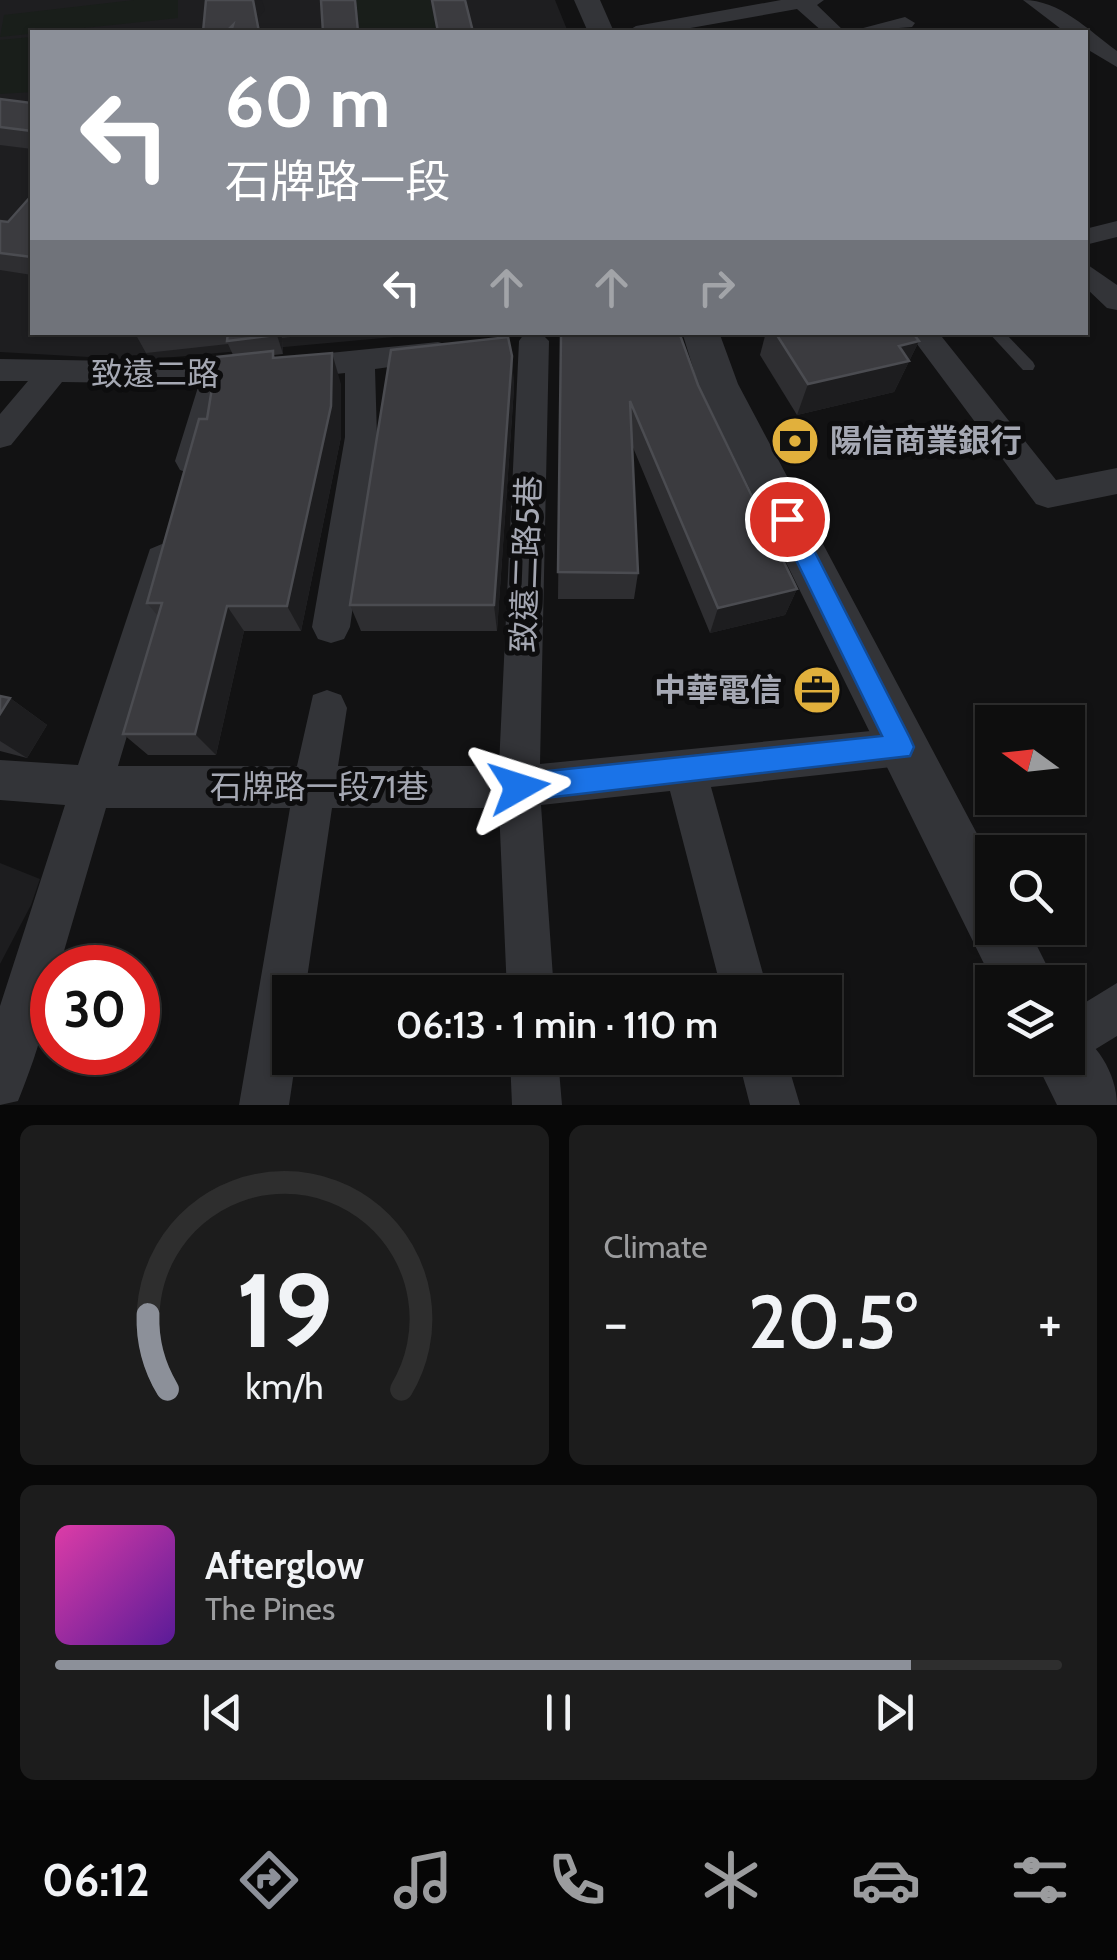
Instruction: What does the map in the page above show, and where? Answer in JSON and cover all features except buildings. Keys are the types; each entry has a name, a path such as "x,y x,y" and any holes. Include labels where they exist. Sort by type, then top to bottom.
{"street":[{"path":"588,0 600,30"},
{"path":"1033,0 1075,30"},
{"path":"647,30 807,1 832,30"},
{"path":"870,30 905,24"},
{"path":"1088,40 1117,62"},
{"path":"1088,236 1117,229"},
{"path":"1088,275 1117,301"},
{"path":"701,335 718,384 975,888"},
{"path":"924,335 1048,495 1117,481"},
{"name":"致遠二路","path":"0,370 217,376 570,337"},
{"name":"致遠二路5巷","path":"530,975 519,787 534,341"},
{"path":"332,627 362,437 360,361"},
{"path":"0,436 51,374"},
{"path":"0,1083 96,786 217,376"},
{"path":"264,1105 328,708"},
{"name":"石牌路一段71巷","path":"0,780 96,786 519,787 901,747"},
{"path":"684,769 740,975"},
{"path":"1085,1030 1117,1008"},
{"path":"535,1075 537,1105"},
{"path":"767,1075 775,1105"},
{"path":"1075,1075 1092,1105"}],"lane":[{"path":"998,335 1028,366"}],"shaded area":[{"path":"0,0 555,0 567,30 30,30 30,335 416,335 142,360 0,352"},
{"path":"134,0 178,0 178,18 30,30 30,34 0,37 4,15"},
{"path":"356,0 430,0 437,30 360,30"},
{"path":"30,37 30,92 0,94 0,40"}],"place":[{"name":"陽信商業銀行","path":"795,441"},
{"name":"中華電信","path":"817,690"}],"route":[{"path":"519,787 901,747 787,519"}]}
